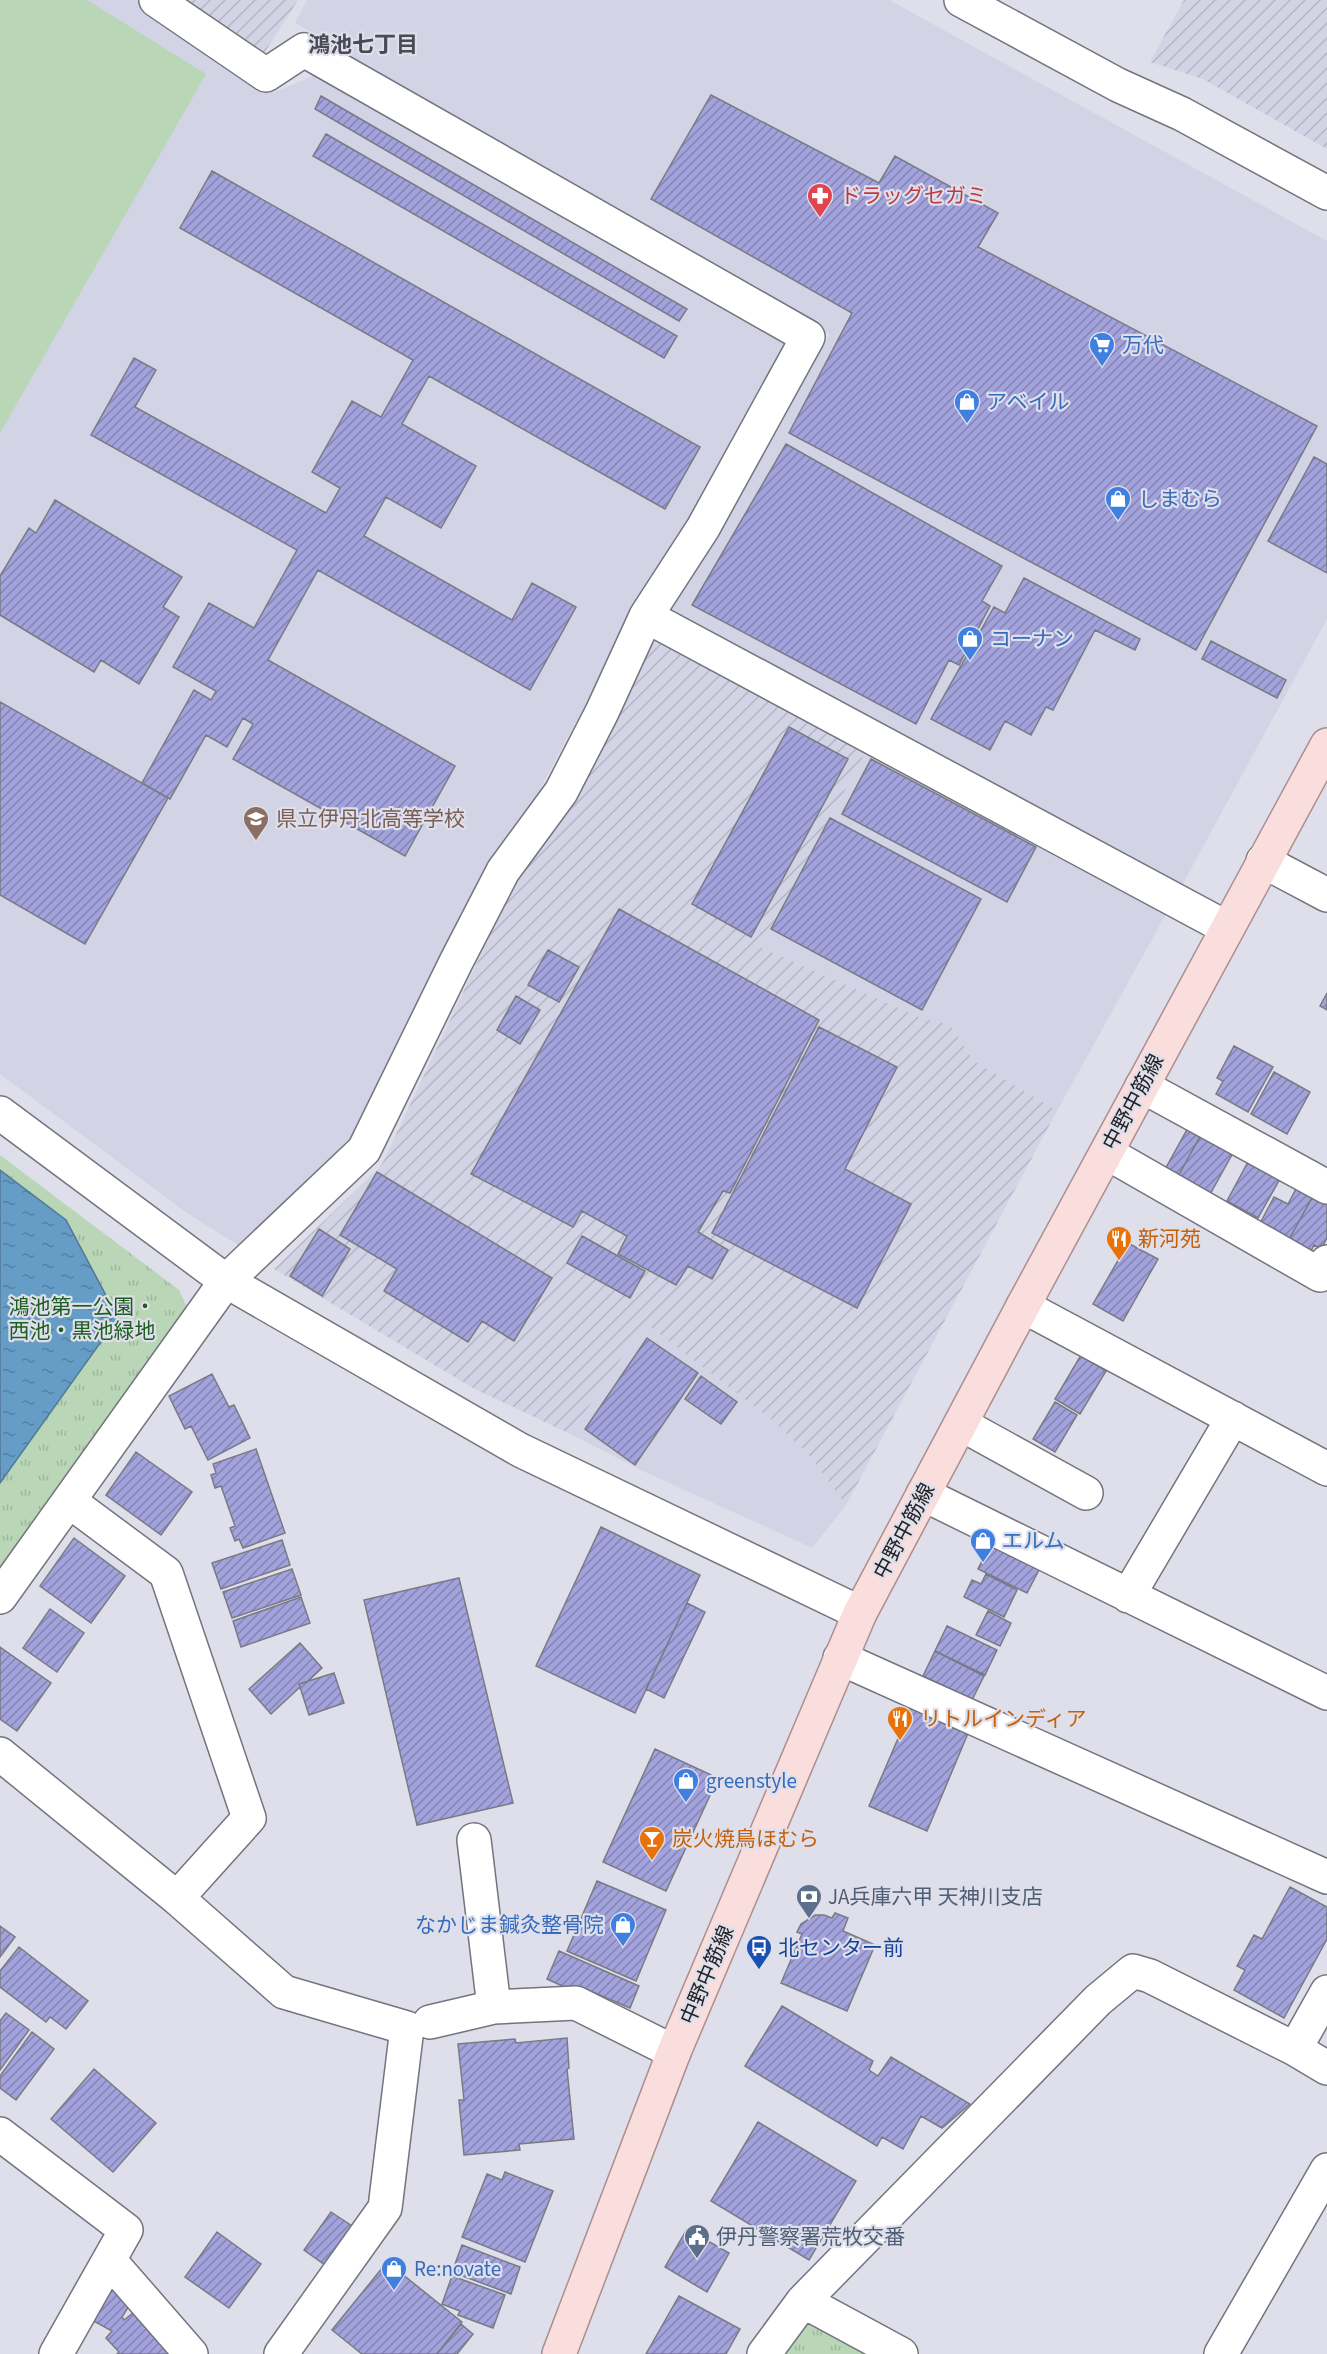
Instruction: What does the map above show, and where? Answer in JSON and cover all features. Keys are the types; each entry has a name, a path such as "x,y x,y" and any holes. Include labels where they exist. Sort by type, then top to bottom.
{"main road":[{"name":"中野中筋線","path":"560,2354 675,2052 860,1613 1327,744"}],"street":[{"path":"0,1597 226,1281 364,1150 498,881 561,792 602,712 646,616 703,528 808,337 304,50 266,75 156,0"},
{"path":"961,0 1118,85 1182,114 1327,193"},
{"path":"646,616 1227,928"},
{"path":"1263,861 1327,895"},
{"path":"1142,1086 1327,1187"},
{"path":"0,1113 226,1281 520,1450 860,1613"},
{"path":"1107,1153 1320,1275 1327,1262"},
{"path":"1023,1306 1327,1469"},
{"path":"1128,1596 1233,1418"},
{"path":"961,1424 1086,1493"},
{"path":"923,1494 1327,1693"},
{"path":"69,1501 166,1573 249,1818 177,1898"},
{"path":"840,1658 1327,1877"},
{"path":"0,1754 177,1898 284,1992 407,2028 385,2208 281,2354"},
{"path":"474,1840 494,2007"},
{"path":"764,2354 803,2301 1098,2000 1132,1971 1150,1976 1295,2049 1327,2068"},
{"path":"1295,2049 1327,1992"},
{"path":"430,2022 494,2007 576,2003 675,2052"},
{"path":"0,2134 126,2230 56,2354"},
{"path":"1221,2354 1327,2170"},
{"path":"110,2261 191,2354"},
{"path":"803,2301 901,2354"}],"shaded area":[{"name":"県立伊丹北高等学校","path":"0,0 145,0 273,93 320,73 787,338 788,361 636,610 348,1147 241,1247 187,1213 0,1074"},
{"path":"176,0 298,0 263,55"},
{"path":"307,0 889,0 1327,241 1327,619 1181,887 660,613 709,546 830,334 295,23"},
{"path":"1184,0 1327,0 1327,149 1203,79 1150,62"},
{"path":"660,636 866,751 760,947 919,1017 950,1025 974,1061 1057,1111 846,1505 811,1457 771,1419 645,1323 570,1434 473,1388 274,1269 379,1168 384,1160 508,897 531,861 575,804 652,644"},
{"path":"866,751 1166,914 1057,1111 974,1061 950,1025 919,1017 760,947"},
{"path":"645,1322 771,1419 811,1457 846,1505 813,1547 645,1472 570,1434"}],"green space":[{"path":"0,0 87,0 206,74 0,433"},
{"name":"鴻池第一公園・ 西池・黒池緑地","path":"0,1155 179,1290 188,1310 0,1567"},
{"path":"805,2313 878,2354 777,2354"}],"water":[{"path":"0,1170 66,1220 118,1318 0,1483"}],"building":[{"path":"711,95 879,183 895,156 998,213 978,247 1317,426 1196,650 789,433 852,313 651,199"},
{"path":"321,96 687,309 679,321 315,109"},
{"path":"326,134 677,336 664,358 313,156"},
{"path":"212,171 700,447 665,509 429,376 402,424 476,466 441,528 386,497 364,536 512,620 532,583 576,607 530,690 318,570 268,660 455,766 405,856 233,759 253,724 243,718 227,747 206,735 170,799 142,783 194,690 211,700 216,691 173,667 209,603 254,628 297,550 91,435 134,358 156,370 135,407 326,513 340,488 312,472 352,401 381,417 413,360 180,228"},
{"path":"786,444 1002,566 982,601 990,606 959,665 949,660 916,724 692,605"},
{"path":"1314,457 1327,464 1327,573 1268,541"},
{"path":"55,500 182,577 163,607 179,617 139,684 101,660 94,672 0,615 0,576 29,528 36,533"},
{"path":"1024,578 1140,639 1135,650 1095,630 1053,710 1046,707 1031,735 1005,721 990,750 931,719 994,607 1005,613"},
{"path":"1211,641 1286,680 1277,698 1202,659"},
{"path":"0,702 168,798 85,944 0,895"},
{"path":"789,727 848,759 751,937 692,904"},
{"path":"871,759 1036,847 1007,902 842,814"},
{"path":"830,818 981,899 922,1010 771,929"},
{"path":"619,909 819,1020 730,1193 723,1191 698,1232 728,1250 712,1279 688,1266 676,1285 618,1254 627,1236 582,1211 573,1227 471,1174"},
{"path":"548,950 579,967 559,1002 528,985"},
{"path":"1327,993 1327,1010 1320,1006"},
{"path":"516,996 540,1010 520,1044 497,1030"},
{"path":"819,1027 897,1067 845,1169 911,1204 857,1308 712,1233"},
{"path":"1234,1046 1273,1067 1248,1112 1216,1094 1223,1081 1217,1078"},
{"path":"1274,1072 1310,1092 1287,1134 1251,1114"},
{"path":"1189,1126 1202,1133 1176,1180 1163,1173"},
{"path":"1202,1133 1234,1151 1208,1198 1176,1180"},
{"path":"1249,1160 1281,1177 1258,1218 1227,1201"},
{"path":"377,1172 552,1278 514,1341 482,1321 468,1342 384,1291 397,1269 340,1235"},
{"path":"1297,1187 1313,1196 1287,1243 1258,1227 1274,1197 1288,1204"},
{"path":"1313,1196 1327,1203 1327,1238 1321,1249 1314,1245 1309,1255 1287,1243"},
{"path":"319,1229 350,1249 322,1296 290,1276"},
{"path":"582,1236 645,1271 630,1298 567,1263"},
{"path":"1128,1243 1158,1259 1123,1321 1093,1304"},
{"path":"647,1338 698,1373 635,1465 585,1429"},
{"path":"1081,1355 1106,1371 1080,1414 1055,1399"},
{"path":"212,1374 229,1407 234,1405 250,1438 208,1460 191,1426 185,1429 169,1396"},
{"path":"701,1376 737,1402 721,1424 685,1399"},
{"path":"1055,1402 1077,1415 1055,1452 1033,1439"},
{"path":"256,1449 285,1533 243,1548 239,1539 235,1541 230,1528 235,1526 221,1486 215,1488 211,1475 216,1473 213,1464"},
{"path":"136,1452 192,1492 161,1535 106,1495"},
{"path":"601,1527 700,1575 635,1713 536,1666"},
{"path":"74,1538 125,1576 91,1623 40,1586"},
{"path":"282,1540 290,1565 221,1589 212,1563"},
{"path":"992,1541 1041,1566 1027,1593 978,1569"},
{"path":"292,1569 301,1595 232,1618 223,1592"},
{"path":"986,1574 1017,1590 1004,1617 964,1597 972,1580 981,1584"},
{"path":"459,1578 513,1803 417,1825 364,1600"},
{"path":"301,1597 310,1623 241,1647 233,1621"},
{"path":"687,1603 705,1612 664,1698 646,1689"},
{"path":"50,1609 84,1633 57,1672 23,1648"},
{"path":"988,1611 1011,1623 1000,1646 976,1635"},
{"path":"947,1626 997,1650 985,1675 935,1651"},
{"path":"300,1643 322,1668 307,1682 299,1684 300,1687 271,1714 249,1689"},
{"path":"0,1647 51,1683 17,1731 0,1719"},
{"path":"935,1651 984,1676 972,1700 923,1676"},
{"path":"334,1673 344,1703 309,1715 299,1684"},
{"path":"912,1706 969,1731 927,1831 869,1806"},
{"path":"655,1749 718,1778 666,1891 603,1862"},
{"path":"597,1881 666,1910 636,1981 567,1951"},
{"path":"1290,1887 1327,1907 1327,1939 1284,2018 1234,1990 1245,1970 1237,1966 1254,1935 1262,1939"},
{"path":"835,1913 848,1918 843,1931 875,1945 847,2011 781,1983 802,1934 797,1932 801,1924 815,1915 832,1918"},
{"path":"0,1926 15,1937 0,1957"},
{"path":"19,1947 88,2001 66,2029 50,2017 46,2022 0,1987 0,1971"},
{"path":"559,1951 639,1986 630,2008 581,1987 578,1993 547,1979"},
{"path":"782,2006 873,2061 869,2070 878,2076 891,2057 970,2104 942,2128 921,2116 903,2149 882,2137 877,2146 745,2066"},
{"path":"6,2013 29,2030 0,2070 0,2021"},
{"path":"32,2032 54,2049 16,2100 0,2088 0,2076"},
{"path":"567,2038 569,2068 567,2069 574,2139 519,2144 520,2150 464,2155 459,2100 464,2100 458,2044 515,2039 516,2043"},
{"path":"94,2069 156,2123 113,2172 51,2119"},
{"path":"758,2122 856,2181 809,2260 711,2201"},
{"path":"505,2172 553,2191 525,2262 462,2237 487,2174 502,2180"},
{"path":"331,2212 352,2226 325,2265 304,2250"},
{"name":"伊丹警察署荒牧交番","path":"687,2229 729,2253 707,2292 665,2267"},
{"path":"217,2232 261,2264 229,2308 185,2277"},
{"path":"462,2245 520,2267 511,2294 452,2272"},
{"name":"Re:novate","path":"387,2262 462,2322 437,2354 362,2354 332,2330"},
{"path":"452,2276 505,2295 493,2328 458,2315 460,2311 442,2304"},
{"path":"108,2287 132,2301 122,2317 124,2320 133,2313 171,2354 117,2354 119,2352 106,2338 112,2331 90,2319"},
{"path":"679,2296 740,2329 726,2354 646,2354"},
{"path":"461,2324 473,2334 457,2354 437,2354"}],"place":[{"name":"ドラッグセガミ","path":"820,219"},
{"name":"万代","path":"1102,368"},
{"name":"アベイル","path":"967,425"},
{"name":"しまむら","path":"1118,522"},
{"name":"コーナン","path":"970,662"},
{"name":"県立伊丹北高等学校","path":"256,842"},
{"name":"新河苑","path":"1119,1262"},
{"name":"エルム","path":"983,1564"},
{"name":"リトルインディア","path":"900,1742"},
{"name":"greenstyle","path":"686,1804"},
{"name":"炭火焼鳥ほむら","path":"652,1862"},
{"name":"JA兵庫六甲 天神川支店","path":"809,1920"},
{"name":"なかじま鍼灸整骨院","path":"623,1948"},
{"name":"北センター前","path":"759,1971"},
{"name":"伊丹警察署荒牧交番","path":"697,2260"},
{"name":"Re:novate","path":"394,2292"}],"district":[{"name":"鴻池七丁目","path":"363,44"}]}
